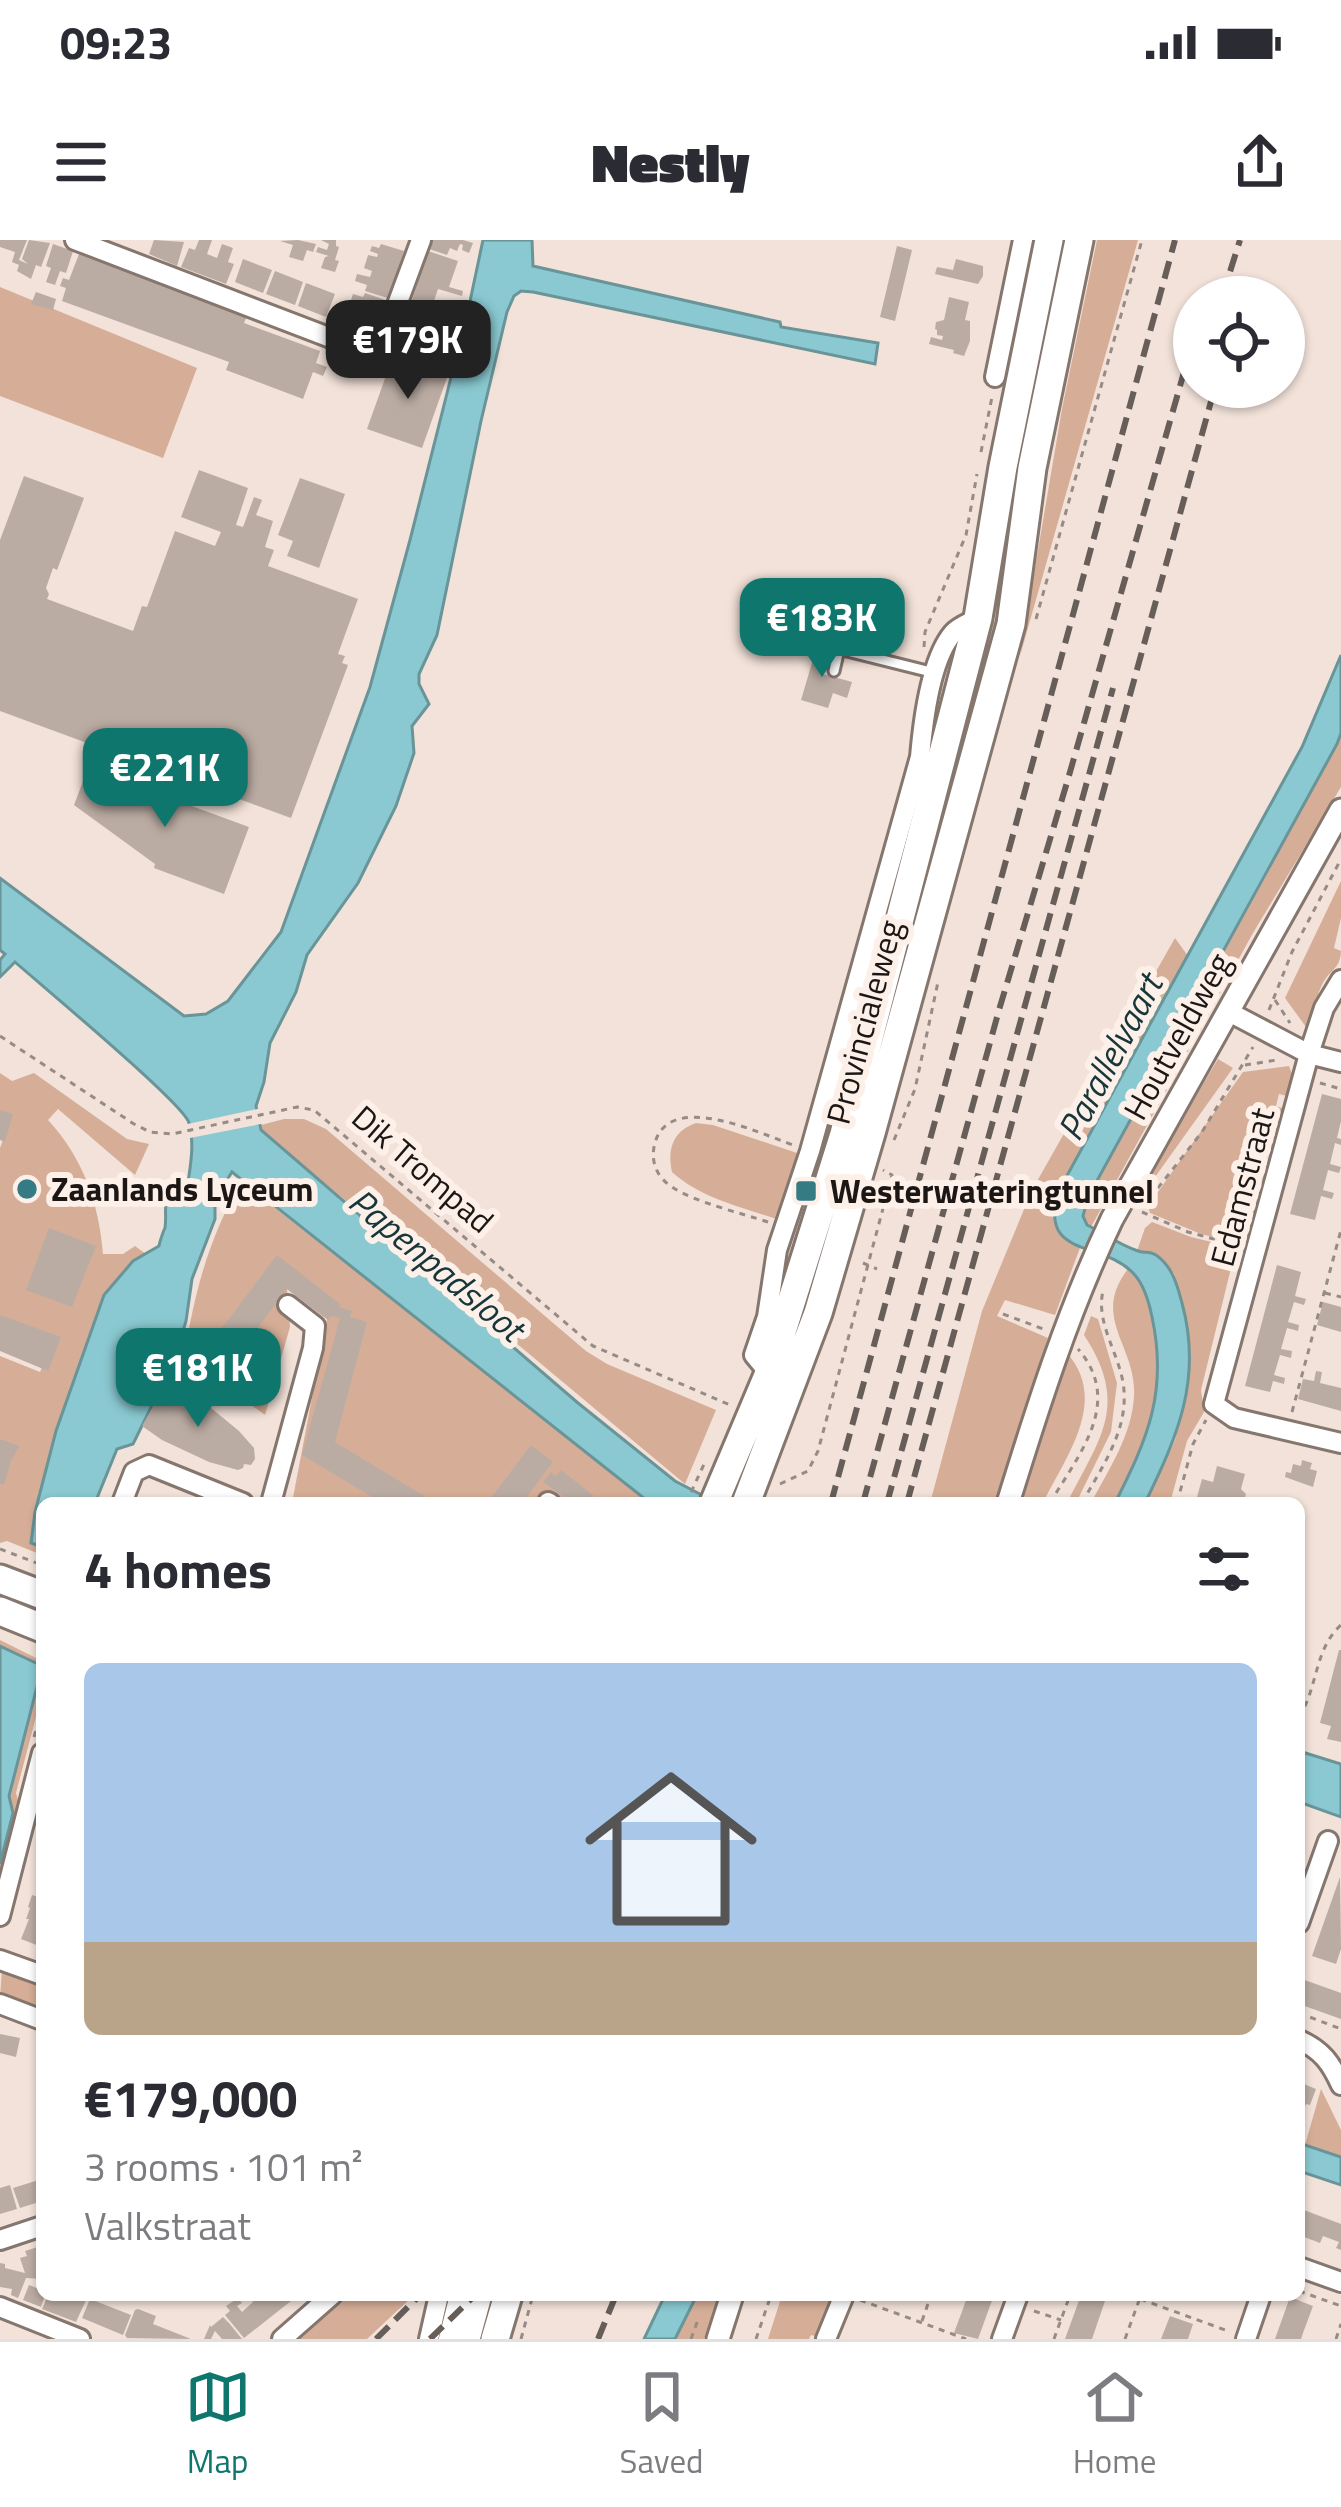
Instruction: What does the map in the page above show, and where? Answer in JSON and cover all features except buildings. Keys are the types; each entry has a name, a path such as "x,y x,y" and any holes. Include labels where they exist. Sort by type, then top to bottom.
{"main road":[{"path":"1029,243 1078,248"},
{"name":"Provincialeweg","path":"712,1486 769,1373 844,1134 978,618 1003,467 1029,243"},
{"name":"Provincialeweg","path":"758,1490 871,1133 1011,624 1032,468 1078,248"},
{"path":"978,618 1011,624"},
{"path":"0,1579 36,1593"},
{"path":"0,1611 36,1626"},
{"path":"466,2339 476,2301"},
{"path":"496,2339 506,2301"}],"street":[{"path":"75,240 378,356 421,240"},
{"path":"995,377 1029,243"},
{"name":"Provincialeweg","path":"769,1373 754,1354 767,1317 777,1250 810,1150 920,757 928,671 956,630 978,618"},
{"name":"Houtveldweg","path":"1011,1497 1054,1357 1112,1219 1341,810"},
{"name":"Edamstraat","path":"1217,1407 1309,1054 1324,1008 1341,980"},
{"path":"1229,1012 1309,1054 1341,1062"},
{"path":"273,1497 315,1326 288,1305"},
{"path":"1217,1407 1234,1418 1341,1443"},
{"path":"124,1497 134,1472 149,1465 228,1497"},
{"path":"0,1916 36,1801"},
{"path":"1305,1905 1328,1841"},
{"path":"0,1960 36,1973"},
{"path":"0,2004 36,2018"},
{"path":"1305,2043 1330,2061 1341,2085"},
{"path":"0,2240 36,2228"},
{"path":"1305,2269 1341,2282"},
{"path":"282,2339 325,2301"},
{"path":"429,2339 438,2301"},
{"path":"448,2339 458,2301"},
{"path":"718,2339 733,2301"},
{"path":"826,2339 842,2301"},
{"path":"1002,2339 1016,2301"},
{"path":"1246,2338 1259,2301"},
{"path":"0,2306 80,2339"}],"lane":[{"path":"834,671 839,649 928,671"}],"path":[{"path":"928,671 925,632 966,535 995,377"},
{"path":"1256,1250 1198,1235 1140,1211 1202,1132 1243,1065 1292,952 1341,859"},
{"name":"Dik Trompad","path":"0,1036 151,1132 178,1133 297,1107 314,1110 592,1346 730,1405"},
{"path":"1243,1065 1309,1054"},
{"path":"1303,1079 1341,1089"},
{"path":"776,1225 675,1190 653,1163 659,1132 692,1115 810,1150"},
{"path":"758,1490 808,1472 818,1451 892,1174 882,1169"},
{"path":"1287,1431 1341,1230"},
{"path":"866,1264 877,1268"},
{"path":"1085,1497 1120,1435 1124,1389 1101,1308 1103,1290"},
{"path":"1324,1293 1341,1297"},
{"path":"1003,1314 1051,1332"},
{"path":"1053,1497 1097,1414 1098,1388 1090,1363 1072,1342"},
{"path":"1179,1497 1193,1444 1217,1407"},
{"path":"0,1550 36,1563"},
{"path":"1305,1704 1323,1646 1341,1625"},
{"path":"1305,2015 1341,2030"},
{"path":"1305,2292 1341,2306"},
{"path":"521,2339 531,2301"},
{"path":"756,2339 769,2301"},
{"path":"861,2301 965,2339"},
{"path":"921,2323 929,2301"},
{"path":"1018,2301 1061,2320"},
{"path":"1054,2339 1068,2301"},
{"path":"1125,2339 1139,2301"},
{"path":"1150,2301 1246,2338"},
{"path":"691,2339 699,2317"},
{"path":"1336,2339 1341,2324"}],"shaded area":[{"path":"1097,240 1138,240 1020,656 1062,409"},
{"path":"0,287 197,368 163,458 0,396"},
{"path":"1341,733 1341,787 1253,933 1091,1227 1087,1225 1083,1216 1088,1197"},
{"path":"1341,881 1341,918 1334,948 1341,951 1340,960 1322,984 1306,1027 1285,998"},
{"path":"1175,938 1188,956 1058,1192 1052,1213 1070,1242 1081,1245 1055,1315 1005,1300 997,1316 1048,1338 997,1497 932,1497 982,1311 1032,1190"},
{"path":"1218,1059 1233,1068 1135,1205 1135,1199"},
{"path":"1289,1066 1294,1079 1291,1097 1279,1094 1276,1106 1288,1110 1287,1115 1274,1112 1266,1142 1278,1145 1277,1151 1265,1148 1256,1179 1269,1183 1268,1188 1255,1185 1248,1209 1262,1214 1253,1244 1201,1234 1150,1213 1148,1206 1243,1072"},
{"path":"0,1073 12,1081 34,1073 127,1139 149,1144 135,1175 58,1109 48,1120 87,1182 103,1254 123,1254 135,1246 146,1254 133,1261 68,1394 36,1497 32,1542 36,1553 7,1541 0,1543 0,1356 40,1372 52,1343 0,1321 0,1148 10,1120 0,1116"},
{"path":"304,1119 326,1129 586,1351 716,1410 685,1484 261,1130 261,1125"},
{"path":"696,1123 806,1156 785,1222 711,1196 672,1172 674,1142"},
{"path":"242,1182 642,1497 559,1497 551,1491 546,1497 293,1497 327,1319 287,1289 290,1327 265,1415 184,1357 204,1266"},
{"path":"1152,1222 1236,1248 1201,1390 1204,1412 1187,1441 1172,1497 1148,1497 1175,1440 1190,1352 1174,1273 1137,1251"},
{"path":"1128,1269 1150,1306 1156,1330 1157,1380 1149,1428 1134,1468 1118,1497 1094,1497 1129,1424 1134,1396 1129,1362 1114,1318 1117,1286"},
{"path":"1091,1316 1098,1319 1117,1383 1111,1432 1079,1497 1070,1497 1099,1440 1108,1402 1098,1360 1084,1335"},
{"path":"1066,1352 1079,1370 1084,1389 1080,1428 1046,1497 1019,1497"},
{"path":"0,1640 36,1658 36,1663 0,1646"},
{"path":"36,1691 36,1717 16,1793 22,1802 0,1891 0,1864 13,1813 9,1796"},
{"path":"2,1970 36,1979 36,2011 0,1997"},
{"path":"1321,2089 1341,2130 1341,2157 1305,2145"},
{"path":"332,2301 408,2301 367,2339 290,2339"},
{"path":"694,2301 718,2301 704,2339 675,2339"},
{"path":"780,2301 832,2301 818,2337 768,2339"}],"water":[{"path":"483,240 532,240 533,266 780,322 781,327 878,343 875,364 533,292 514,296 481,421 437,635 419,674 429,704 412,726 414,753 396,806 358,883 307,955 296,992 270,1043 256,1106 261,1130 578,1403 675,1481 706,1497 642,1497 232,1172 215,1199 215,1219 192,1279 174,1361 133,1444 117,1449 97,1497 39,1497 56,1431 104,1295 133,1261 159,1246 167,1201 187,1189 192,1140 189,1123 163,1093 15,962 0,977 0,960 5,954 0,950 0,878 184,1016 206,1014 228,1001 281,932 370,687"},
{"path":"1341,655 1337,744 1088,1197 1083,1216 1087,1225 1167,1265 1188,1331 1188,1382 1167,1455 1148,1497 1118,1497 1152,1413 1158,1368 1152,1317 1134,1274 1121,1263 1065,1239 1057,1229 1058,1192 1302,747"},
{"path":"36,1508 36,1545 31,1543"},
{"path":"0,1646 36,1663 36,1691 9,1796 13,1813 0,1864"},
{"path":"1305,1753 1341,1764 1341,1817 1305,1804"},
{"path":"1305,2145 1341,2157 1341,2185 1305,2173"},
{"path":"662,2301 694,2301 675,2339 644,2339"}],"pier":[{"path":"262,1108 266,1123 185,1139 183,1125"}],"railway":[{"path":"833,1497 1175,240"},
{"path":"1229,276 1240,240"},
{"path":"865,1497 999,1010 1174,408"},
{"path":"909,1497 1209,408"},
{"path":"889,1497 1113,688"},
{"path":"376,2339 414,2301"},
{"path":"430,2339 469,2301"},
{"path":"598,2339 614,2301"}],"place":[{"name":"Zaanlands Lyceum","path":"27,1189"},
{"name":"Westerwateringtunnel","path":"806,1191"}],"water label":[{"name":"Parallelvaart","path":"1109,1057"},
{"name":"Papenpadsloot","path":"437,1264"}]}
